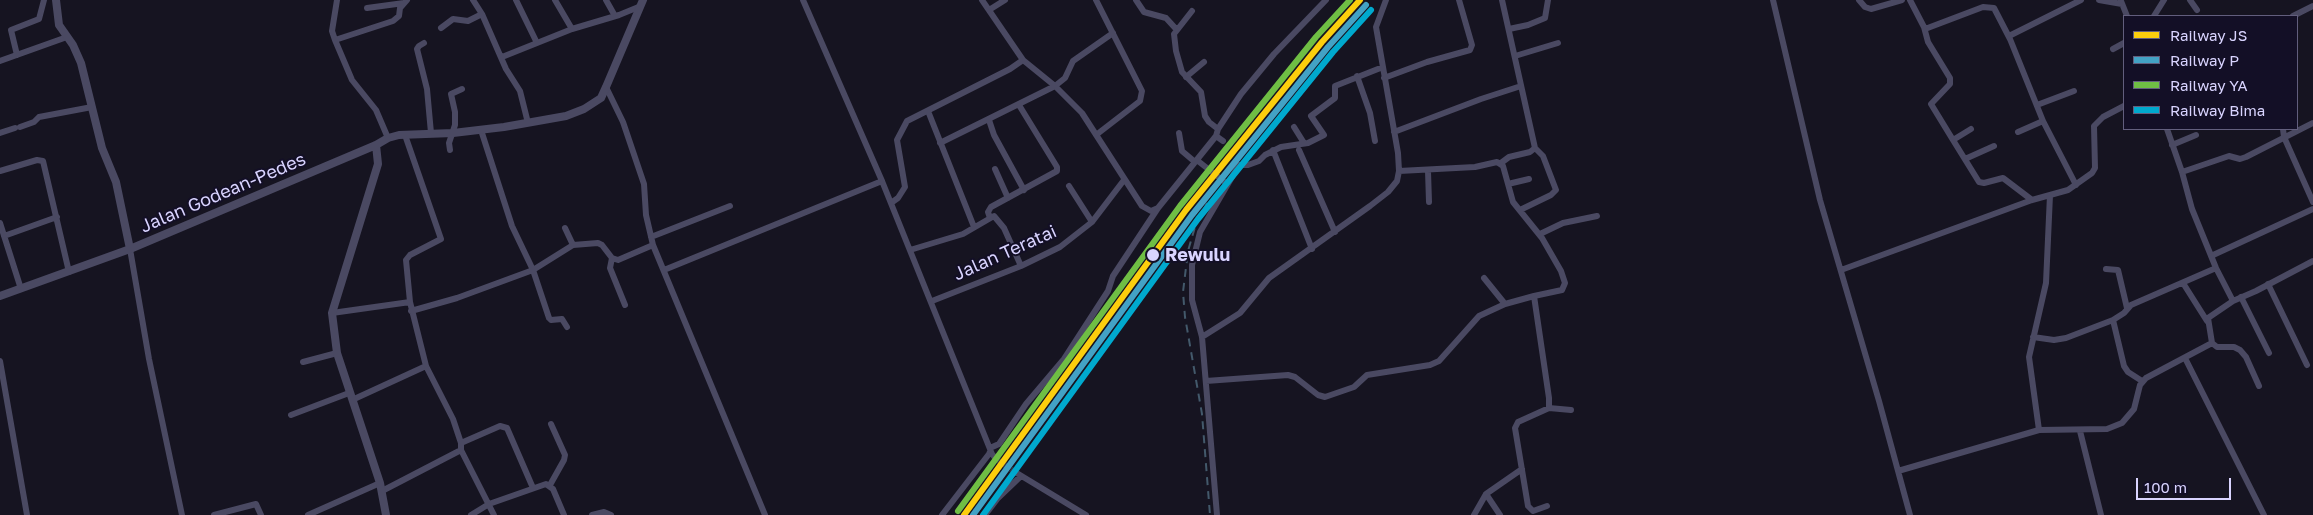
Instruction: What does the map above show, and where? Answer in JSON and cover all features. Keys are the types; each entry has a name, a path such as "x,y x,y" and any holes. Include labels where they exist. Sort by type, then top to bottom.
{"street":[{"path":"17,55 11,30 39,19 44,0"},
{"name":"Jalan Godean-Pedes","path":"56,0 59,25 81,63 102,148 116,182 130,249 376,145 388,138"},
{"path":"337,0 332,31 335,40 352,80 376,110 388,138 405,135 481,130 566,116 584,109 601,98 642,3"},
{"path":"473,0 482,14 520,91 528,122"},
{"path":"516,0 537,43"},
{"path":"555,0 572,29"},
{"path":"606,0 615,16"},
{"path":"803,0 882,181 990,448 992,457 942,515"},
{"path":"982,0 1024,60 1055,86 1082,113 1144,208 1150,211 1158,208"},
{"path":"989,10 1005,0"},
{"path":"1096,0 1141,88 1142,95 1140,101 1096,135"},
{"path":"1136,0 1144,12 1166,18 1177,30"},
{"path":"990,448 999,444 1026,404 1040,390 1077,340 1108,291 1113,276 1158,208 1196,161 1241,94 1274,54 1326,0"},
{"path":"1202,337 1240,313 1269,278 1312,249 1388,192 1397,181 1399,171 1394,132 1376,27 1386,0"},
{"path":"1384,78 1427,62 1470,50 1472,45 1459,0"},
{"path":"1502,0 1535,148 1543,156 1556,190 1551,195 1520,210"},
{"path":"1509,29 1542,19 1546,16 1548,0"},
{"path":"1773,0 1820,200 1910,515"},
{"path":"1859,0 1865,7 1872,8 1902,0"},
{"path":"1910,0 1924,27 1928,42 1950,78 1950,84 1931,104 1979,182 1984,183 2003,178 2032,200"},
{"path":"1978,0 1983,7"},
{"path":"2009,36 2081,0"},
{"path":"2099,0 2121,2 2127,15"},
{"path":"2155,15 2164,0"},
{"path":"2190,0 2197,10"},
{"path":"335,40 393,21 399,16 405,2"},
{"path":"366,8 405,2"},
{"path":"502,57 572,29 615,16 642,3"},
{"path":"2296,15 2313,6"},
{"path":"1924,27 1928,29 1983,7 1994,8 2009,36 2043,121 2076,185"},
{"path":"1192,11 1177,30 1174,42 1179,65 1186,77 1201,92 1205,116 1223,141"},
{"path":"441,28 453,19 468,21 482,14"},
{"path":"940,143 1055,86 1065,78 1073,61 1113,33"},
{"path":"0,61 67,37"},
{"path":"424,43 417,50 427,89 431,133"},
{"path":"1515,56 1558,43"},
{"path":"2113,49 2123,44"},
{"path":"891,203 898,198 905,187 897,140 900,130 907,121 1010,69 1024,60"},
{"path":"1186,77 1204,62"},
{"path":"1217,515 1202,337 1192,300 1191,276 1194,254 1204,222 1226,188 1239,162 1254,163 1273,150 1288,145 1304,144 1324,135 1314,114 1335,98 1335,86 1357,76 1383,68"},
{"path":"1357,76 1370,113 1375,141"},
{"path":"1394,132 1521,86"},
{"path":"606,87 623,122 644,184 650,237 765,515"},
{"path":"450,150 449,143 453,133 455,112 451,94 462,88"},
{"path":"2037,105 2074,91"},
{"path":"990,218 988,212 990,207 1055,173 1058,169 1020,104"},
{"path":"0,133 34,122 39,117 92,107"},
{"path":"1841,270 2076,185 2095,168 2094,126 2103,117 2123,107"},
{"path":"928,111 974,227"},
{"path":"989,120 996,139 1024,190"},
{"path":"2018,132 2043,121"},
{"path":"2182,172 2229,156 2240,159 2246,157 2313,123"},
{"path":"1294,127 1304,144"},
{"path":"1953,140 1970,129"},
{"path":"481,130 512,226 533,270 549,318 553,320 562,319 567,327"},
{"path":"2167,130 2192,209 2216,268 2233,301"},
{"path":"2283,130 2284,137 2313,202"},
{"path":"1179,133 1182,151 1226,183 1226,188"},
{"path":"405,135 441,239 410,255 406,260 412,311 426,366 453,419 461,446 494,515"},
{"path":"2172,145 2196,135"},
{"path":"376,145 378,164 332,313 337,353 381,487 386,515"},
{"path":"1965,159 1994,146"},
{"path":"1399,171 1501,163 1509,157 1530,152 1535,148"},
{"path":"1273,150 1312,249"},
{"path":"1299,150 1335,232"},
{"path":"0,171 38,160 43,161 70,272"},
{"path":"1206,382 1288,374 1318,395 1325,397 1354,387 1367,375 1430,365 1439,361 1479,316 1505,304 1562,290 1565,283 1561,271 1540,234 1510,196 1501,163"},
{"path":"995,169 1008,198"},
{"path":"1428,170 1429,202"},
{"path":"1508,184 1529,179"},
{"name":"Jalan Teratai","path":"932,301 1021,266 1060,246 1092,222 1124,180"},
{"path":"664,270 882,181"},
{"path":"1069,186 1092,222"},
{"path":"2039,430 2029,357 2046,283 2050,195"},
{"path":"650,237 730,206"},
{"path":"2211,256 2313,209"},
{"path":"910,250 943,241 994,216 999,221 1021,266"},
{"path":"1540,234 1563,223 1597,216"},
{"path":"4,236 57,217"},
{"path":"0,223 22,288"},
{"path":"565,228 573,246"},
{"path":"412,311 457,298 533,270 573,246 602,244 612,258 618,260 653,245"},
{"path":"0,296 130,249 149,359 182,515"},
{"path":"612,258 610,268 624,305"},
{"path":"2207,321 2209,316 2233,301 2313,261"},
{"path":"2033,337 2054,340 2066,338 2113,320 2124,313 2127,308 2216,268"},
{"path":"2106,269 2118,270 2127,308"},
{"path":"1484,278 1505,304"},
{"path":"2183,283 2207,321 2212,343 2217,347 2234,347 2240,350 2246,357 2259,386"},
{"path":"2268,284 2307,365"},
{"path":"1534,296 1549,408"},
{"path":"2241,297 2269,353"},
{"path":"332,313 410,302"},
{"path":"2113,320 2124,366 2128,372 2142,381"},
{"path":"1198,325 1214,329"},
{"path":"1898,471 2039,430 2080,431 2107,429 2122,422 2134,408 2142,381 2212,343"},
{"path":"303,362 337,353"},
{"path":"2185,358 2264,515"},
{"path":"0,360 27,515"},
{"path":"294,413 351,396 426,366"},
{"path":"1547,506 1533,511 1530,510 1515,428 1516,425 1549,408 1571,410"},
{"path":"550,485 565,455 551,424"},
{"path":"308,515 381,487 500,426 507,428 533,488"},
{"path":"2080,431 2101,515"},
{"path":"1474,515 1486,494 1522,470"},
{"path":"1015,472 1086,515"},
{"path":"985,515 998,498 1021,476"},
{"path":"471,515 489,504 533,488 550,485"},
{"path":"550,485 564,515"},
{"path":"1486,494 1500,515"},
{"path":"214,515 256,504 261,515"},
{"path":"592,515 604,512 611,515"}],"tunnel":[{"path":"996,459 1015,472"}],"railway":[{"path":"1207,203 1195,227 1188,251 1183,292 1185,317 1202,414 1210,515"}],"rail line":[{"name":"YA","path":"958,511 1180,206 1316,37 1350,0"},
{"name":"JS","path":"964,515 1186,210 1322,42 1360,0"},
{"name":"P","path":"973,515 1192,215 1328,47 1366,5"},
{"name":"Bima","path":"983,515 1198,219 1333,52 1371,10"}],"place":[{"name":"Rewulu","path":"1153,255"}]}
